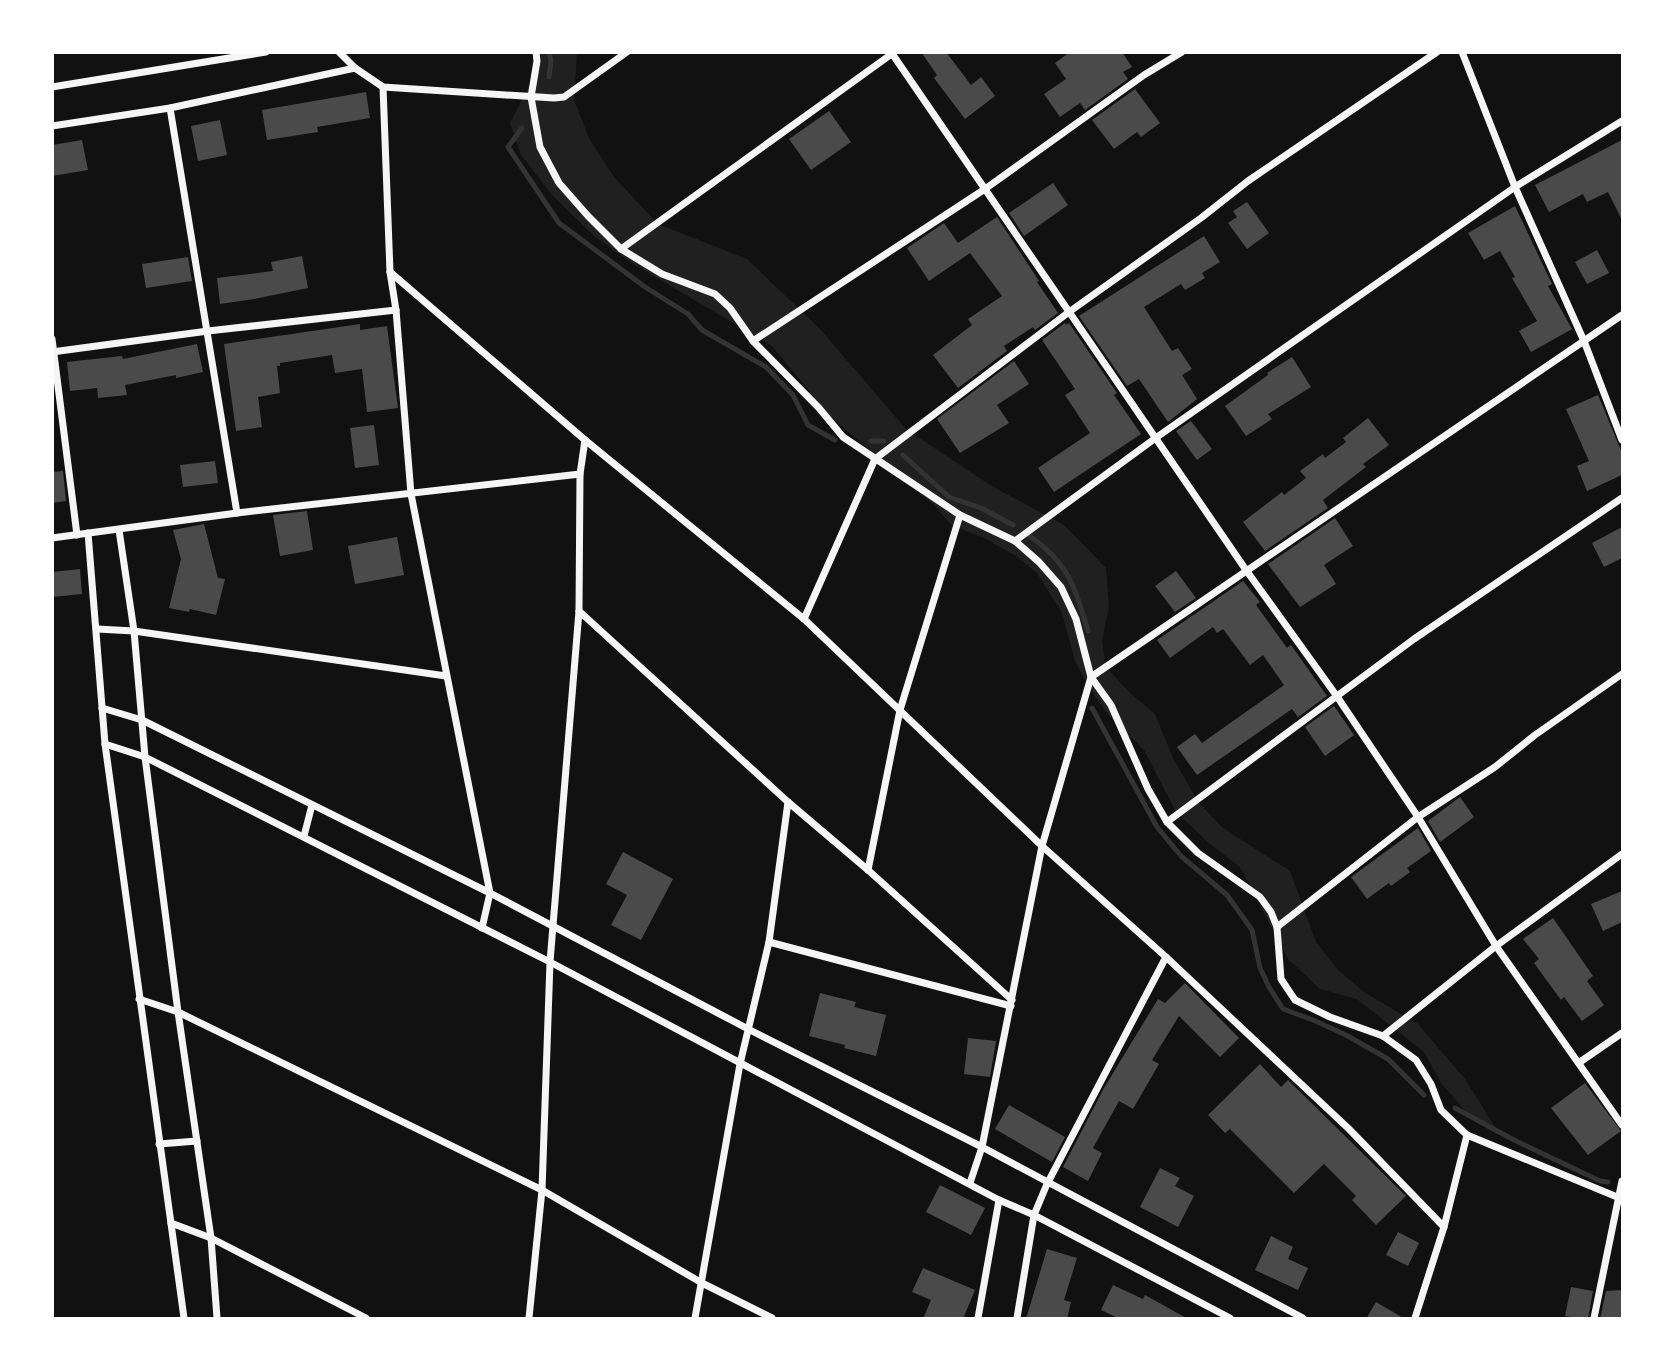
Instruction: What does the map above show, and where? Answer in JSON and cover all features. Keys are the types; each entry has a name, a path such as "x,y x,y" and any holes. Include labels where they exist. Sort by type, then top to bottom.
{"street":[{"path":"52,87 266,52"},
{"path":"339,52 355,68 383,88 531,97 564,97 627,52"},
{"path":"536,52 531,97 540,147 559,183 621,249 662,274 715,294 730,308 752,341 819,408 843,437 960,515 1015,541 1039,562 1061,587 1076,619 1091,677 1111,705 1148,789 1167,822 1198,853 1260,897 1271,912 1277,927 1281,979 1295,999 1330,1017 1383,1036 1416,1060 1431,1084 1441,1110 1467,1135 1620,1198"},
{"path":"752,341 985,189 1144,75 1182,52"},
{"path":"804,619 875,460 1069,312 1201,218 1248,180 1437,52"},
{"path":"1462,52 1515,187 1584,341 1622,439"},
{"path":"621,249 892,53 1246,570 1336,695 1418,817 1496,946 1622,1125"},
{"path":"52,126 170,108 355,68"},
{"path":"383,88 390,272 396,310 411,494 490,893 482,928"},
{"path":"170,108 237,513"},
{"path":"1015,541 1515,187 1622,121"},
{"path":"390,272 585,440 804,619 1042,846 1166,957 1349,1129 1444,1227"},
{"path":"53,352 396,310"},
{"path":"970,1183 982,1147 1042,846 1091,677 1622,315"},
{"path":"52,339 77,535"},
{"path":"529,1318 541,1190 550,962 579,611 580,474 585,440"},
{"path":"52,538 237,513 580,474"},
{"path":"1167,822 1414,639 1622,498"},
{"path":"868,870 900,710 960,515"},
{"path":"119,530 134,631 145,757 178,1012 211,1238 217,1318"},
{"path":"89,533 105,744 184,1318"},
{"path":"579,611 1012,1003"},
{"path":"97,629 134,631 446,676"},
{"path":"1277,927 1418,817 1495,767 1535,735 1622,674"},
{"path":"103,708 142,720 490,893 750,1030 982,1147 1303,1318"},
{"path":"105,744 145,757 304,836 1230,1318"},
{"path":"695,1318 740,1064 769,942 788,802"},
{"path":"304,836 313,805"},
{"path":"1383,1036 1496,946 1622,854"},
{"path":"769,942 1012,1003"},
{"path":"1017,1318 1034,1215 1047,1184 1166,957"},
{"path":"139,999 178,1012 541,1190 702,1283 772,1318"},
{"path":"1580,1062 1622,1033"},
{"path":"1415,1318 1444,1227 1467,1135"},
{"path":"159,1144 197,1141"},
{"path":"1594,1318 1622,1181"},
{"path":"978,1318 999,1200"},
{"path":"171,1223 211,1238 366,1318"}],"shaded area":[{"path":"540,53 577,53 574,100 589,138 614,177 658,224 747,259 820,329 906,429 990,485 1064,525 1106,568 1109,607 1102,641 1106,667 1130,693 1155,714 1173,758 1198,802 1223,828 1290,871 1316,942 1338,970 1364,992 1418,1024 1465,1079 1495,1127 1474,1121 1441,1083 1424,1052 1357,999 1320,989 1288,959 1240,867 1210,844 1176,812 1144,750 1106,712 1090,689 1075,661 1062,613 1037,573 1016,556 984,538 951,525 934,505 830,416 772,346 630,262 594,236 552,195 521,155 510,123 541,62"}],"building":[{"path":"921,52 946,52 971,85 981,77 995,96 965,119 934,78 937,75"},
{"path":"1070,52 1122,52 1132,67 1123,72 1128,79 1085,110 1080,103 1060,117 1044,94 1066,79 1055,63"},
{"path":"1135,89 1160,123 1141,137 1137,132 1114,149 1092,120"},
{"path":"366,92 370,118 317,127 318,132 267,140 262,110"},
{"path":"829,111 851,142 811,170 789,139"},
{"path":"220,120 227,155 198,161 191,126"},
{"path":"82,140 88,170 52,176 52,145"},
{"path":"1622,140 1622,220 1608,192 1587,202 1583,194 1549,212 1535,185"},
{"path":"1053,183 1068,205 1024,236 1009,213"},
{"path":"1247,202 1269,233 1247,249 1228,223 1237,217 1233,211"},
{"path":"1515,206 1552,284 1548,286 1572,329 1531,352 1519,331 1537,321 1512,278 1515,277 1500,251 1484,260 1468,233"},
{"path":"997,217 1058,313 1035,330 1033,327 1004,346 1007,351 958,388 933,355 972,325 968,319 1002,296 970,253 929,281 907,248 944,223 958,243"},
{"path":"1204,236 1220,262 1202,273 1205,278 1185,290 1181,284 1144,307 1172,351 1178,348 1192,369 1182,375 1197,399 1168,422 1139,379 1127,386 1079,316"},
{"path":"1597,250 1609,273 1587,284 1575,262"},
{"path":"302,256 308,288 220,304 217,278 273,271 271,262"},
{"path":"188,257 192,281 146,288 142,264"},
{"path":"1065,323 1069,323 1117,393 1114,395 1141,434 1054,492 1038,468 1090,433 1065,395 1075,389 1042,340"},
{"path":"360,324 360,330 387,326 398,408 367,412 362,369 335,373 332,355 280,363 280,366 277,366 280,393 258,397 262,427 236,431 224,344"},
{"path":"197,344 203,372 125,385 127,395 98,398 97,388 70,391 67,362 122,356 123,359"},
{"path":"1292,357 1311,387 1268,414 1272,419 1246,436 1225,406"},
{"path":"1014,361 1029,384 997,405 1009,423 960,453 937,419"},
{"path":"1598,395 1622,453 1622,475 1587,491 1577,466 1589,461 1566,409"},
{"path":"1368,418 1389,445 1363,464 1366,467 1323,500 1328,508 1265,551 1243,522 1282,492 1284,495 1306,478 1300,471 1323,454 1325,458 1346,442 1343,438"},
{"path":"1191,421 1212,449 1197,460 1176,431"},
{"path":"374,425 379,465 355,468 350,428"},
{"path":"215,461 218,483 183,487 180,465"},
{"path":"63,471 66,501 52,503 52,472"},
{"path":"307,511 313,550 280,556 273,515"},
{"path":"1335,518 1353,546 1324,565 1336,584 1300,607 1268,564"},
{"path":"204,524 218,578 225,579 216,615 190,609 189,612 169,608 181,559 173,530"},
{"path":"1622,527 1622,558 1604,567 1592,543"},
{"path":"397,537 404,575 355,584 348,546"},
{"path":"80,569 82,594 52,597 52,572"},
{"path":"1176,571 1196,598 1175,612 1155,586"},
{"path":"1243,581 1260,602 1256,605 1287,648 1291,645 1327,696 1298,717 1292,709 1197,775 1177,747 1195,734 1202,743 1284,685 1263,655 1250,665 1223,629 1217,633 1213,627 1170,658 1157,640"},
{"path":"1334,706 1354,735 1325,756 1305,727"},
{"path":"1460,797 1474,817 1440,842 1428,821"},
{"path":"1418,828 1431,851 1407,868 1410,872 1367,899 1351,877"},
{"path":"623,852 673,879 641,940 611,925 627,895 606,884"},
{"path":"1622,891 1622,922 1603,931 1591,904"},
{"path":"1553,918 1593,976 1587,981 1604,1005 1582,1021 1564,997 1561,1000 1534,963 1539,959 1523,939"},
{"path":"1185,983 1239,1038 1220,1057 1179,1016 1152,1060 1159,1064 1133,1109 1119,1101 1093,1148 1102,1153 1088,1181 1063,1167 1104,1088 1158,999 1165,1003"},
{"path":"820,993 856,1002 854,1007 886,1015 876,1056 809,1036"},
{"path":"968,1038 996,1041 990,1077 964,1074"},
{"path":"1260,1064 1281,1087 1288,1080 1406,1196 1376,1225 1352,1200 1356,1196 1324,1164 1294,1193 1230,1129 1225,1133 1208,1115"},
{"path":"1585,1083 1621,1131 1588,1155 1551,1108"},
{"path":"1009,1105 1065,1137 1052,1162 995,1129"},
{"path":"1160,1168 1180,1178 1175,1186 1194,1196 1178,1227 1140,1207"},
{"path":"940,1185 985,1208 971,1235 926,1212"},
{"path":"1398,1232 1419,1243 1408,1266 1386,1255"},
{"path":"1271,1236 1293,1247 1288,1259 1308,1268 1298,1290 1255,1270"},
{"path":"1047,1249 1077,1258 1064,1300 1071,1302 1067,1319 1026,1319"},
{"path":"923,1268 975,1290 963,1319 923,1319 931,1300 912,1292"},
{"path":"1113,1285 1143,1299 1145,1295 1188,1319 1120,1319 1101,1310"},
{"path":"1571,1287 1593,1291 1588,1319 1565,1316"},
{"path":"1622,1290 1622,1319 1600,1319 1606,1291"},
{"path":"1376,1302 1405,1319 1366,1319"}],"waterway":[{"path":"549,52 549,77"},
{"path":"522,128 508,147 559,223 645,287 688,314 702,330 766,367 793,395 808,425 835,440"},
{"path":"871,441 884,441"},
{"path":"903,455 949,497 981,508 1013,525"},
{"path":"1030,536 1054,557 1069,577 1088,631"},
{"path":"1092,708 1157,827 1181,856 1227,895 1252,930 1260,968 1283,1009 1346,1035 1388,1059 1424,1095"},
{"path":"1455,1108 1512,1139 1600,1181 1608,1182"}]}
